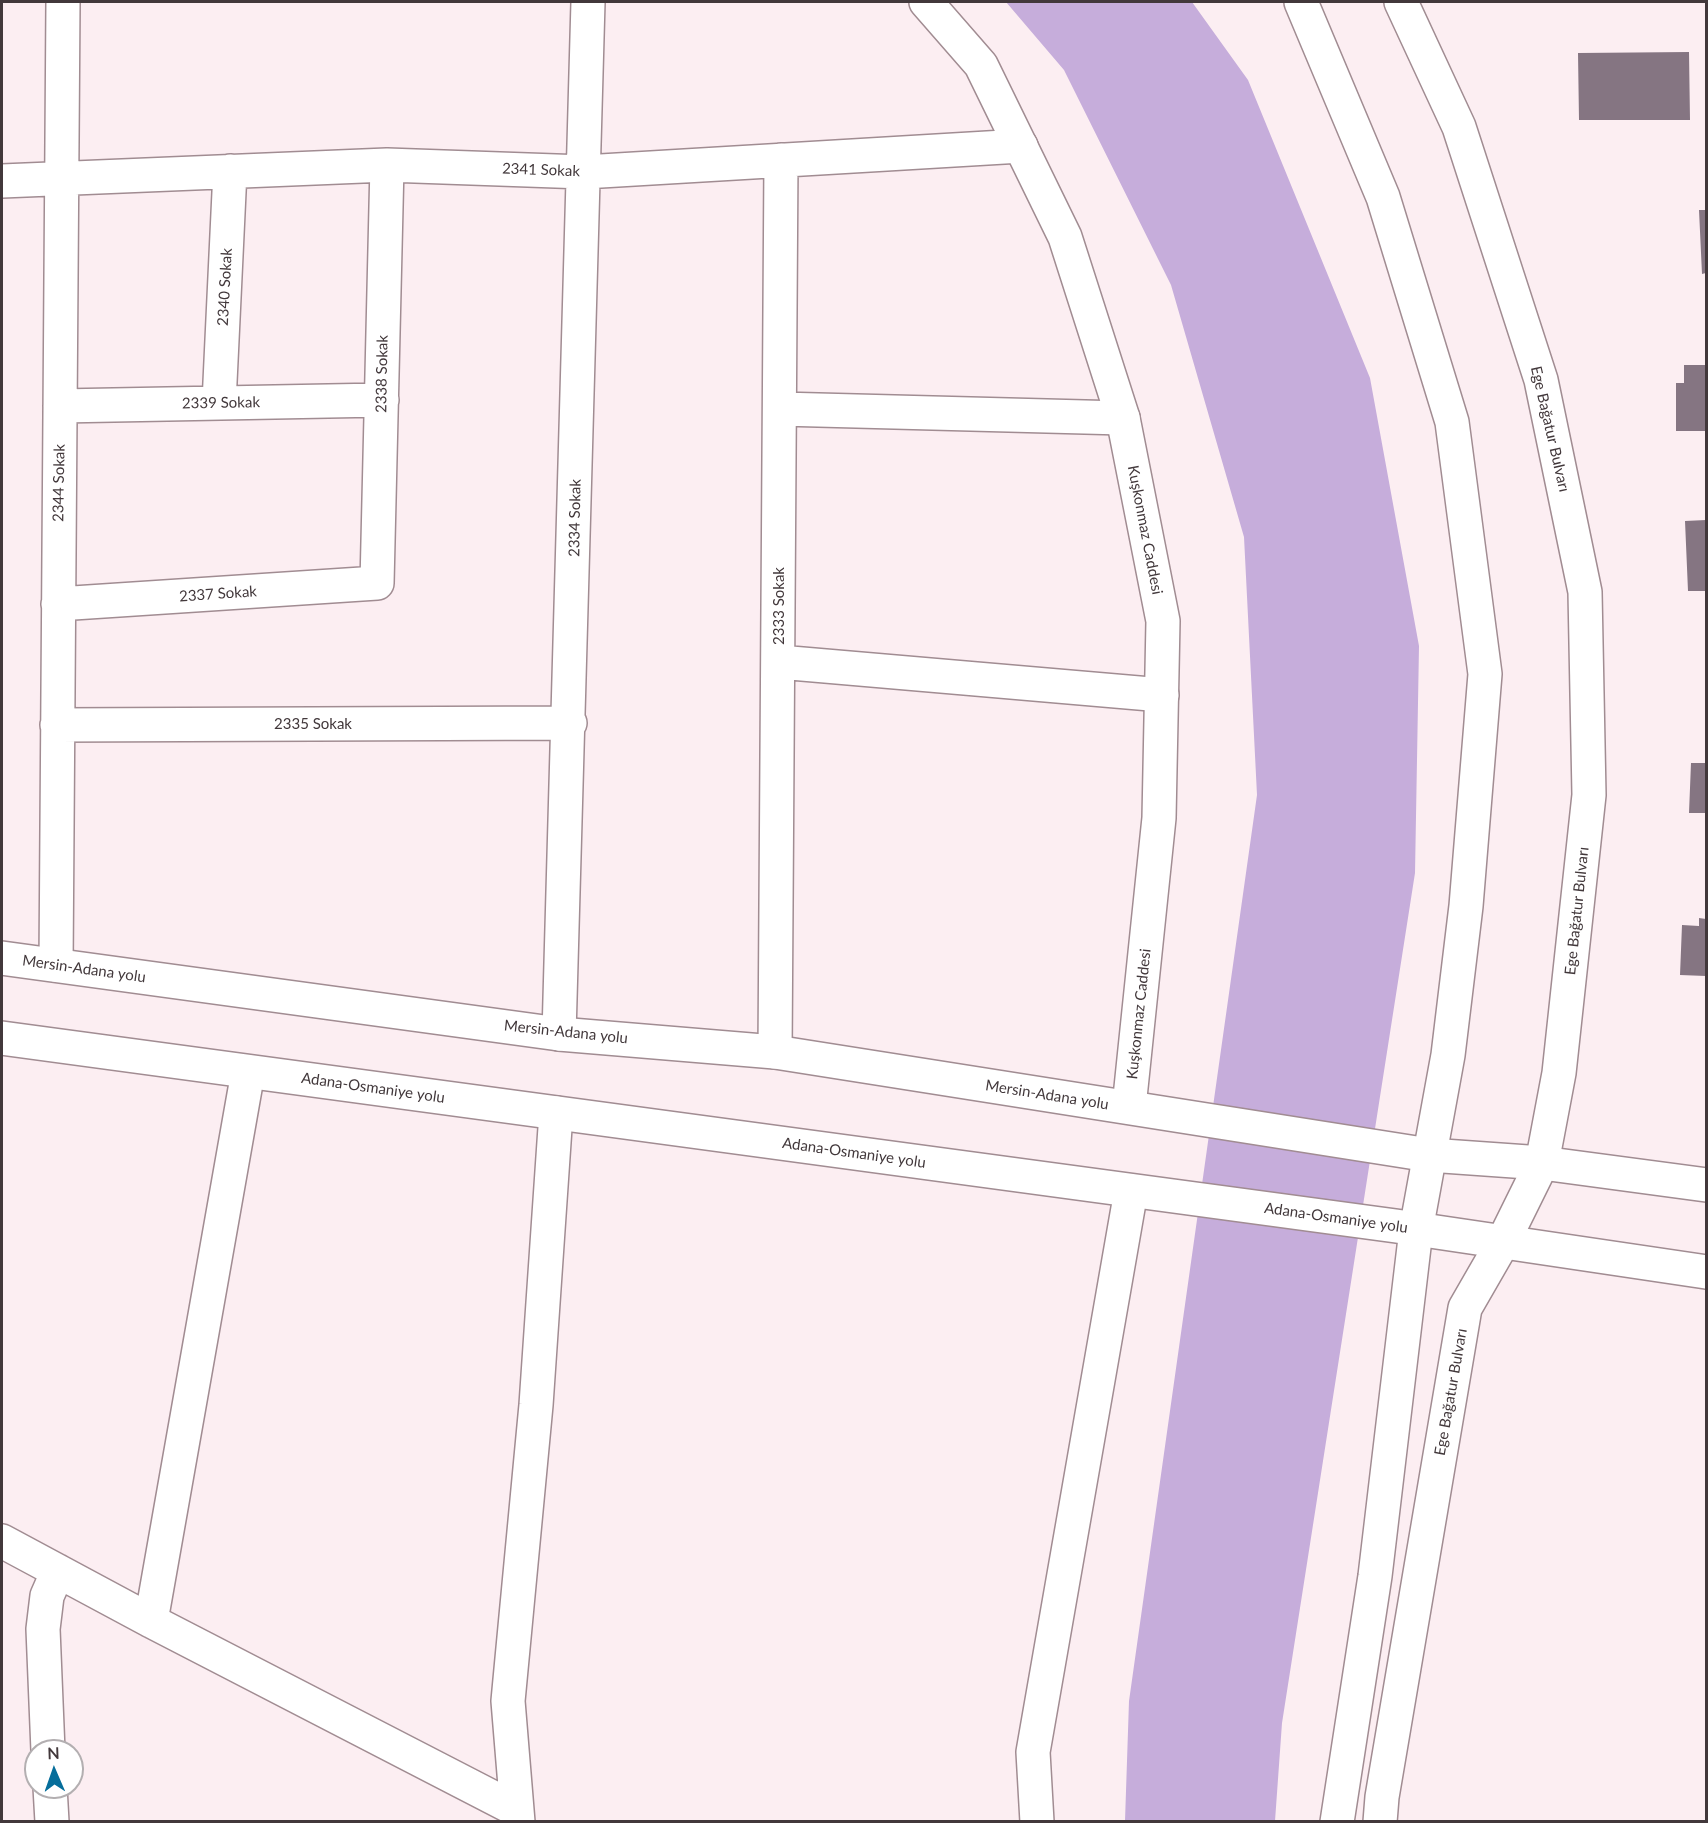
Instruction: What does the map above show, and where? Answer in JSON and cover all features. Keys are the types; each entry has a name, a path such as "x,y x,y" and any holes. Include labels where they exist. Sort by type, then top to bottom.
{"main road":[{"name":"2344 Sokak","path":"56,965 63,2"},
{"name":"2334 Sokak","path":"560,1034 588,2"},
{"name":"Kuşkonmaz Caddesi","path":"926,2 981,65 1065,237 1123,418 1163,621 1159,819 1130,1107"},
{"path":"1301,2 1383,197 1452,422 1485,674 1466,906 1448,1055 1417,1153 1406,1228 1375,1576 1337,1821"},
{"name":"Ege Bağatur Bulvarı","path":"1380,1821 1382,1797 1465,1308 1503,1242 1542,1163 1559,1073 1589,795 1585,592 1541,380 1459,127 1401,2"},
{"name":"2341 Sokak","path":"2,181 387,165 584,172 1021,146"},
{"name":"2333 Sokak","path":"775,1052 781,160"},
{"name":"2338 Sokak","path":"377,583 387,165"},
{"name":"2340 Sokak","path":"219,403 231,171"},
{"name":"2339 Sokak","path":"60,406 382,400"},
{"path":"780,409 1123,418"},
{"name":"2337 Sokak","path":"58,604 377,583"},
{"path":"779,662 1162,695"},
{"name":"2335 Sokak","path":"57,725 570,723"},
{"name":"Mersin-Adana yolu","path":"2,958 560,1034 775,1052 1130,1107"},
{"name":"Adana-Osmaniye yolu","path":"2,1038 1406,1228 1707,1272"},
{"path":"151,1621 249,1072"},
{"path":"1130,1107 1417,1153 1542,1163 1707,1185"},
{"path":"518,1816 508,1701 536,1404 556,1113"},
{"path":"1037,1821 1034,1752 1131,1191"},
{"path":"2,1541 518,1816"},
{"path":"48,1739 43,1629 47,1596 58,1571"},
{"path":"51,1799 52,1821"}],"shaded area":[{"path":"1006,2 1192,2 1248,80 1370,378 1419,646 1415,873 1282,1723 1275,1821 1125,1821 1129,1701 1257,795 1244,537 1171,285 1064,70"}],"building":[{"path":"1689,52 1690,120 1579,120 1578,53"},
{"path":"1699,210 1706,210 1706,273 1702,274"},
{"path":"1684,365 1706,365 1706,431 1676,431 1676,383 1684,383"},
{"path":"1706,520 1706,591 1688,591 1685,521"},
{"path":"1691,763 1706,763 1706,813 1689,813"},
{"path":"1699,918 1706,919 1706,976 1680,975 1682,925 1699,926"}]}
